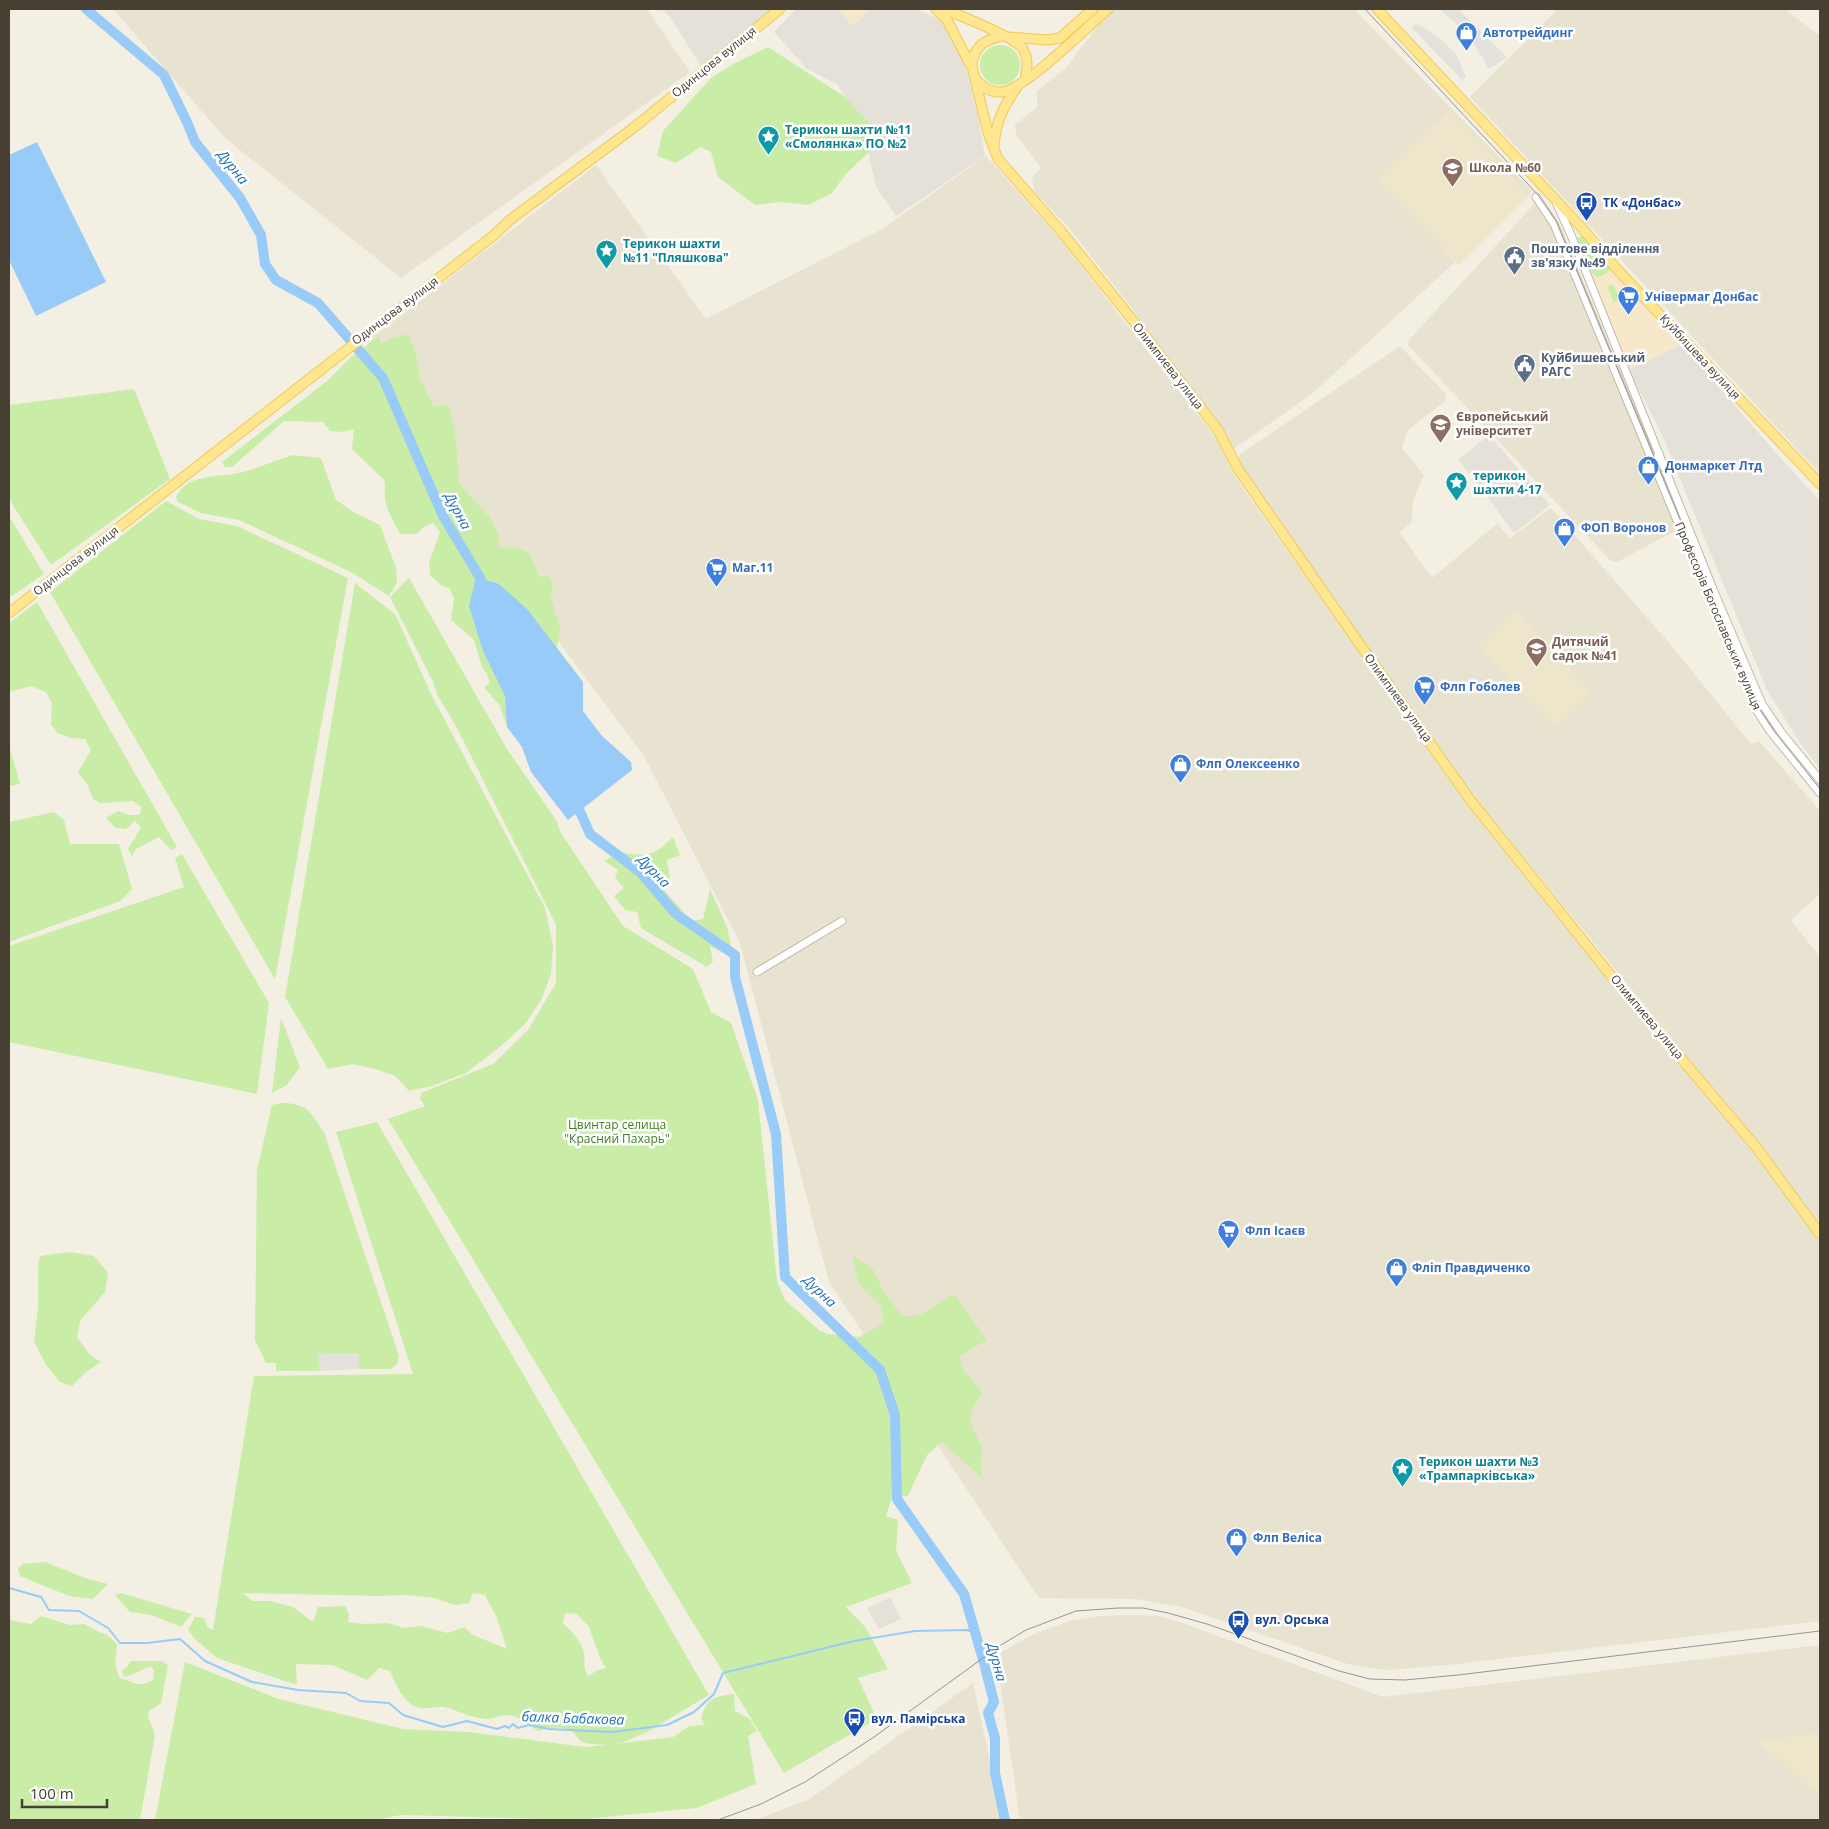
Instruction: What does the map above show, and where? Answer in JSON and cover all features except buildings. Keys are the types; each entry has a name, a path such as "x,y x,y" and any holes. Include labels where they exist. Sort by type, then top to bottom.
{"main road":[{"name":"Одинцова вулиця","path":"9,613 467,256 510,219 632,129 780,9"},
{"path":"936,9 947,20 972,66"},
{"path":"943,9 1016,42 1026,55 1028,62 1025,80"},
{"path":"993,151 972,66 972,58 979,46 985,41 1004,36 1048,40 1060,38 1093,9"},
{"path":"993,151 995,131 1001,111 1017,87 1049,62 1108,9"},
{"name":"Куйбишева вулиця","path":"1377,9 1554,199 1621,274 1820,484"},
{"path":"974,78 982,86 996,92 1003,92 1017,87"},
{"name":"Олимпиева улица","path":"993,151 1060,230 1218,430 1238,469 1471,800 1609,972 1756,1147 1820,1234"}],"street":[{"name":"Професорів Богославських вулиця","path":"1536,197 1554,224 1755,708 1820,793"},
{"name":"Професорів Богославських вулиця","path":"1554,199 1574,242 1715,594 1762,704 1781,732 1820,780"},
{"path":"1654,465 1660,453"},
{"path":"757,972 842,921"}],"shaded area":[{"path":"113,9 647,9 690,72 401,278 225,138"},
{"path":"661,9 774,9 701,66 670,17"},
{"path":"796,9 837,9 853,26 870,9 916,9 943,21 961,53 977,112 985,156 896,216 876,187 863,127 837,84 806,68 774,32"},
{"path":"837,9 870,9 853,26"},
{"path":"1080,9 1354,9 1532,191 1312,394 1232,450 1134,311 1069,228 1034,191 1032,177 1041,168 1016,135 1015,125 1037,107 1037,91 1065,69 1097,27"},
{"path":"1439,9 1458,9 1507,57 1489,69 1468,34"},
{"path":"1558,9 1785,9 1820,36 1820,474 1470,97"},
{"path":"1418,24 1442,40 1456,54 1466,77 1462,80 1411,27"},
{"name":"Школа №60","path":"1450,110 1529,196 1459,266 1376,178"},
{"path":"986,156 1058,237 1216,438 1235,477 1469,808 1749,1144 1820,1242 1820,1621 1457,1664 1390,1670 1348,1664 1182,1607 1136,1599 1039,1598 829,1282 740,943 644,756 494,555 367,342 596,165 706,319 882,229"},
{"path":"1537,201 1554,224 1677,530 1617,562 1611,561 1407,342"},
{"path":"1612,269 1682,344 1629,370 1590,272 1596,277"},
{"path":"1682,344 1820,501 1820,769 1801,744 1767,690 1663,437 1629,370"},
{"path":"1400,346 1446,394 1445,401 1407,431 1402,448 1424,475 1413,501 1412,521 1400,533 1432,578 1497,524 1510,538 1551,508 1671,645 1751,744 1759,741 1820,811 1820,894 1791,920 1820,957 1820,1226 1756,1141 1480,804 1241,473 1236,461 1240,454"},
{"path":"1489,435 1550,505 1514,533 1458,460"},
{"name":"Дитячий садок №41","path":"1517,610 1592,692 1554,727 1479,645"},
{"path":"359,1353 359,1369 319,1371 318,1354"},
{"path":"890,1597 901,1619 879,1629 867,1608"},
{"path":"1102,1616 1157,1616 1174,1620 1383,1697 1820,1645 1820,1820 1020,1820 997,1660 1003,1651 1036,1633 1073,1620"},
{"path":"973,1683 1003,1820 754,1820 808,1800"},
{"path":"1820,1733 1820,1796 1757,1741"}],"green space":[{"path":"1004,45 1011,48 1017,54 1020,65 1019,73 1011,82 1004,85 996,85 989,82 981,73 980,61 983,54 992,46"},
{"path":"768,47 845,97 868,122 876,143 845,175 831,194 808,205 780,202 755,205 718,177 711,152 701,147 676,163 657,156 663,131 711,78 735,63"},
{"path":"1582,235 1612,269 1598,277 1591,272 1576,239"},
{"path":"1612,284 1621,298 1614,303 1607,287"},
{"path":"409,334 416,355 420,379 434,407 448,405 455,430 459,483 491,519 499,536 498,547 523,550 530,554 539,577 549,576 553,585 551,598 560,627 557,648 583,682 505,696 507,727 500,706 484,687 490,683 482,667 474,640 451,620 454,598 449,588 442,586 430,575 429,563 440,532 433,523 424,527 417,534 400,534 386,504 384,480 352,449 354,429 341,432 330,431 323,422 284,421 232,467 225,467 222,462 327,381 352,356 379,336 381,344 393,338"},
{"path":"134,389 170,479 51,565 9,499 9,405"},
{"path":"292,455 321,458 336,500 355,513 380,525 396,568 397,582 389,596 351,572 239,520 201,513 178,502 176,497 188,483 196,480 243,472"},
{"path":"166,501 199,519 237,526 348,578 275,979 50,592"},
{"path":"9,516 44,574 9,598"},
{"name":"Цвинтар селища \"Красний Пахарь\"","path":"409,578 507,749 556,820 561,833 623,926 693,969 711,1012 731,1023 758,1100 777,1281 785,1300 820,1331 829,1334 859,1337 884,1323 880,1305 858,1283 853,1256 873,1269 884,1293 904,1317 922,1314 954,1294 987,1340 959,1356 963,1369 983,1393 974,1405 970,1417 982,1447 981,1477 942,1442 927,1455 908,1496 892,1497 886,1516 898,1520 896,1551 912,1583 846,1607 866,1628 888,1669 858,1678 877,1719 784,1773 388,1119 425,1106 420,1099 421,1093 493,1064 528,1030 556,983 556,925 458,730 437,694 433,682 390,597"},
{"path":"355,583 395,614 432,696 545,908 553,945 551,974 541,1000 525,1024 501,1046 466,1073 432,1086 409,1091 395,1076 375,1069 353,1064 328,1069 285,997"},
{"path":"37,602 177,847 171,850 159,837 136,849 132,856 128,849 141,828 135,821 126,829 116,828 106,818 118,811 130,815 139,815 142,808 133,801 100,803 93,799 87,784 78,773 91,750 85,739 71,738 57,733 51,724 52,703 46,692 31,686 9,692 9,623"},
{"path":"9,745 20,784 9,786"},
{"path":"54,812 64,820 70,844 119,844 132,889 120,901 9,942 9,822"},
{"path":"673,837 680,855 667,860 670,879 660,886 692,921 703,919 710,889 727,927 731,944 723,953 710,946 713,961 707,967 641,928 637,912 625,910 614,896 624,888 615,878 618,870 604,861 621,852 638,855 650,854 661,848"},
{"path":"182,854 269,1003 257,1094 9,1042 9,946 184,887 175,858"},
{"path":"281,1018 300,1067 287,1085 272,1093"},
{"path":"290,1103 303,1107 311,1114 324,1132 399,1356 397,1364 391,1369 359,1369 358,1353 319,1354 319,1371 276,1371 276,1363 266,1363 255,1340 257,1170 272,1105"},
{"path":"377,1122 709,1695 649,1731 627,1741 614,1744 673,1737 689,1726 705,1725 701,1718 709,1702 716,1697 734,1694 735,1711 750,1719 757,1731 748,1736 756,1784 697,1808 576,1820 401,1815 374,1820 155,1820 185,1662 279,1699 403,1729 469,1732 585,1747 606,1745 582,1742 570,1730 561,1728 539,1731 513,1716 505,1715 486,1719 470,1716 445,1707 415,1707 402,1694 390,1671 379,1668 367,1680 332,1665 296,1664 297,1685 217,1658 195,1639 188,1630 195,1617 204,1618 207,1627 213,1630 254,1376 413,1374 336,1132","holes":["243,1593 407,1595 434,1598 455,1605 469,1603 473,1593 485,1595 497,1618 507,1649 473,1635 464,1627 448,1633 420,1626 404,1628 388,1623 366,1624 348,1622 349,1614 345,1606 318,1607 313,1622 293,1607 270,1601 252,1601","565,1613 577,1614 589,1627 600,1658 606,1668 588,1676 585,1670 584,1653 581,1644 563,1623"]},
{"path":"70,1252 94,1256 108,1273 105,1292 80,1321 77,1337 90,1355 101,1362 86,1372 72,1386 60,1382 46,1365 34,1341 38,1308 38,1267 40,1256"},
{"path":"45,1562 85,1578 108,1584 93,1599 69,1596 20,1576 18,1569 23,1564"},
{"path":"121,1593 192,1614 181,1627 151,1615 130,1612 115,1595"},
{"path":"41,1616 70,1625 84,1624 107,1635 117,1644 116,1666 121,1679 136,1684 147,1683 153,1680 154,1671 151,1666 126,1677 123,1675 122,1671 131,1661 162,1661 168,1665 161,1703 149,1711 148,1716 155,1735 140,1820 9,1820 9,1618 13,1621 31,1624"}],"water":[{"path":"37,142 106,282 36,316 9,260 9,155"},
{"path":"476,577 499,584 527,609 583,682 583,711 602,736 631,762 632,770 568,820 531,772 522,747 507,727 505,696 483,651 469,606"}],"waterway":[{"name":"Дурна","path":"86,9 164,75 195,142 240,198 261,235 265,264 276,280 318,303 383,378 443,516 485,589"},
{"name":"Дурна","path":"574,798 590,834 640,872 676,914 735,955 735,977 776,1134 785,1277 880,1370 895,1415 897,1499 964,1594 984,1663 994,1702 988,1713 995,1738 995,1773 1005,1820"},
{"name":"балка Бабакова","path":"9,1588 41,1597 49,1610 79,1611 108,1628 120,1643 147,1643 180,1639 205,1661 252,1682 298,1690 346,1693 360,1701 389,1703 403,1715 443,1727 467,1721 497,1729 505,1726 509,1728 513,1724 518,1728 529,1725 549,1729 612,1732 667,1725 694,1712 714,1694 723,1673 854,1641 915,1631 968,1630 976,1634"}],"tram line":[{"path":"1365,9 1538,195 1556,221 1758,707 1774,731 1820,789"},
{"path":"718,1820 761,1804 805,1782 874,1737 1001,1645 1026,1630 1076,1611 1143,1608 1168,1613 1207,1624 1339,1671 1370,1679 1405,1680 1820,1631"}],"place":[{"name":"Автотрейдинг","path":"1467,52"},
{"name":"Терикон шахти №11 «Смолянка» ПО №2","path":"769,156"},
{"name":"Школа №60","path":"1453,187"},
{"name":"ТК «Донбас»","path":"1587,222"},
{"name":"Терикон шахти №11 \"Пляшкова\"","path":"607,270"},
{"name":"Поштове відділення зв'язку №49","path":"1515,275"},
{"name":"Універмаг Донбас","path":"1629,316"},
{"name":"Куйбишевський РАГС","path":"1525,384"},
{"name":"Європейський університет","path":"1440,443"},
{"name":"Донмаркет Лтд","path":"1649,485"},
{"name":"терикон шахти 4-17","path":"1457,502"},
{"name":"ФОП Воронов","path":"1565,547"},
{"name":"Маг.11","path":"716,587"},
{"name":"Дитячий садок №41","path":"1536,668"},
{"name":"Флп Гоболев","path":"1424,706"},
{"name":"Флп Олексеенко","path":"1180,783"},
{"name":"Флп Ісаєв","path":"1229,1250"},
{"name":"Фліп Правдиченко","path":"1396,1287"},
{"name":"Терикон шахти №3 «Трампарківська»","path":"1403,1488"},
{"name":"Флп Веліса","path":"1237,1557"},
{"name":"вул. Орська","path":"1239,1639"},
{"name":"вул. Памірська","path":"855,1738"}]}
